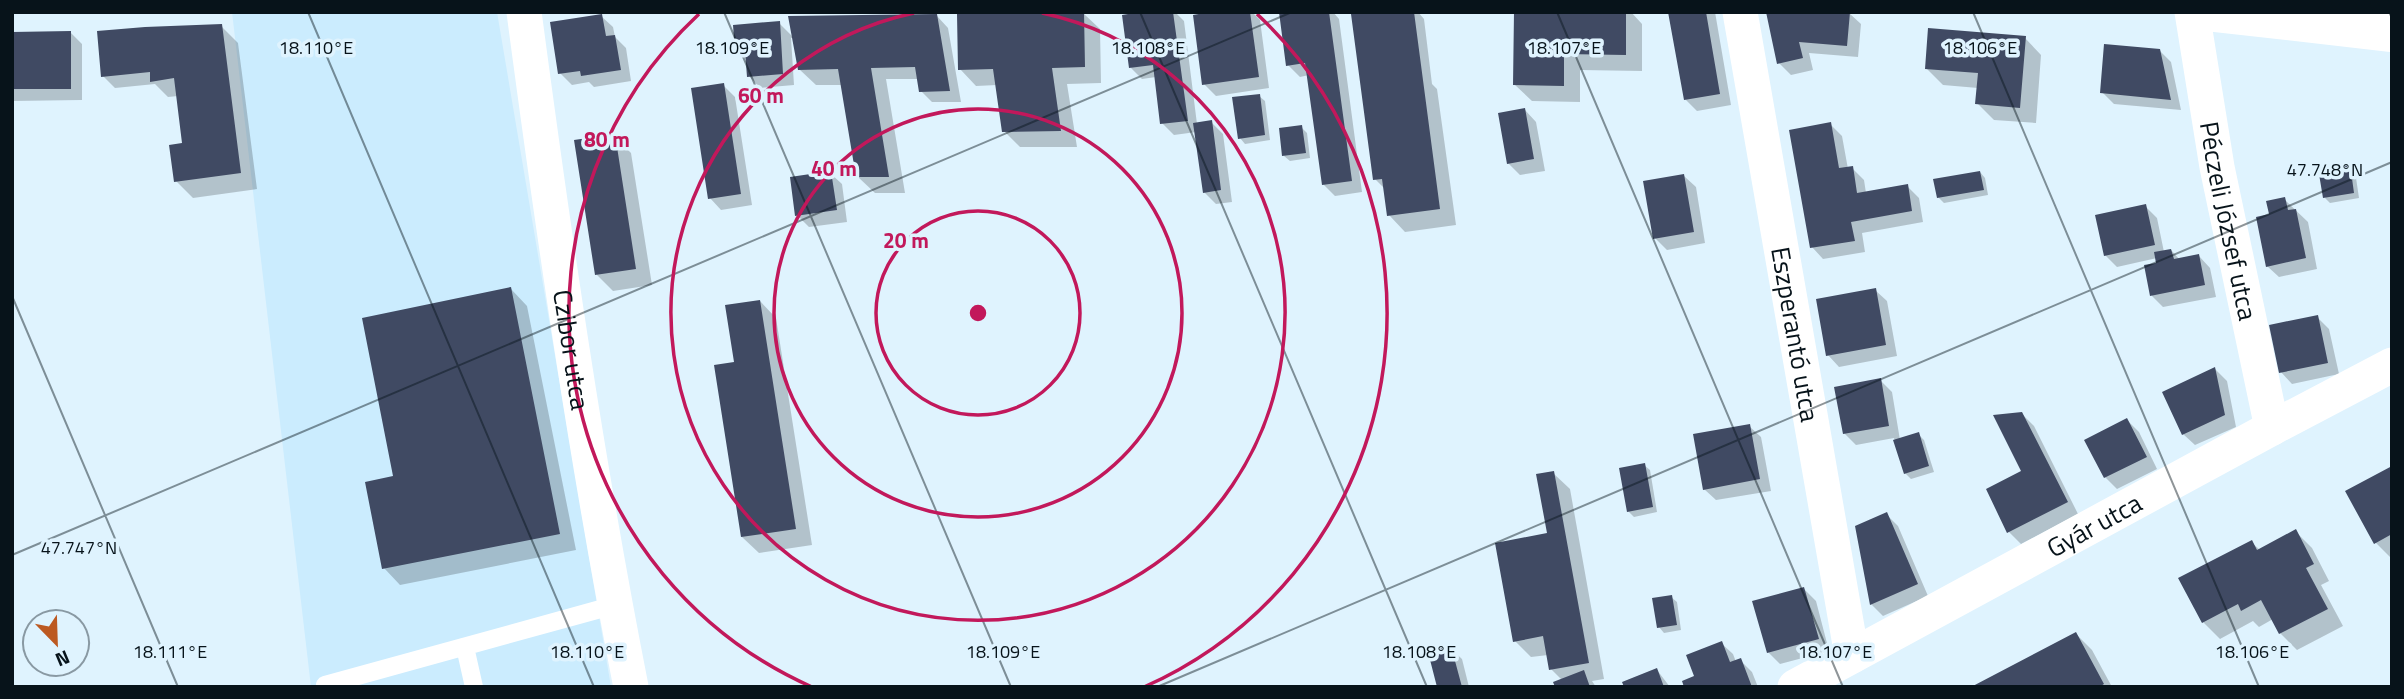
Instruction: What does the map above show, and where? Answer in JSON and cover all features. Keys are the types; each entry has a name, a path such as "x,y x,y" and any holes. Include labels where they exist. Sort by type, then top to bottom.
{"main road":[{"path":"2207,12 2392,33"}],"street":[{"name":"Czibor utca","path":"524,12 550,206 615,605 631,687"},
{"name":"Eszperantó utca","path":"1740,12 1852,656"},
{"name":"Péczeli József utca","path":"2192,12 2217,166 2272,428"},
{"name":"Gyár utca","path":"1795,687 2392,365"}],"lane":[{"path":"325,685 615,605"},
{"path":"465,646 474,687"}],"shaded area":[{"path":"232,12 497,12 611,687 311,687"}],"building":[{"path":"1084,12 1085,67 1052,68 1061,131 1002,132 993,69 958,70 957,14"},
{"path":"1173,12 1188,121 1160,124 1153,65 1129,68 1122,15"},
{"path":"1210,12 1250,12 1259,77 1202,85 1193,15"},
{"path":"1279,12 1329,12 1352,181 1322,185 1305,63 1286,66"},
{"path":"1414,12 1440,209 1387,216 1382,179 1373,180 1351,14"},
{"path":"1514,12 1626,12 1626,55 1564,54 1564,86 1513,85"},
{"path":"1668,12 1706,12 1720,94 1684,100"},
{"path":"1766,12 1850,12 1847,46 1799,42 1803,58 1777,64"},
{"path":"602,14 606,36 615,35 621,70 581,76 580,71 558,74 550,22"},
{"path":"937,14 950,91 919,92 915,67 871,68 889,177 856,177 838,69 798,70 788,16"},
{"path":"780,21 783,74 747,77 745,50 735,51 733,25"},
{"path":"222,24 241,173 174,182 169,145 182,143 174,78 150,82 150,72 101,77 97,31"},
{"path":"1928,28 2026,36 2020,108 1975,104 1978,73 1925,69"},
{"path":"71,31 71,89 12,89 12,32"},
{"path":"2104,44 2160,49 2171,100 2100,93"},
{"path":"724,83 741,194 708,199 691,88"},
{"path":"1260,94 1265,135 1238,139 1232,97"},
{"path":"1525,108 1534,159 1507,164 1498,113"},
{"path":"1212,120 1221,190 1203,193 1193,123"},
{"path":"1831,122 1839,168 1853,166 1857,193 1908,184 1912,211 1851,222 1855,241 1810,248 1789,130"},
{"path":"1302,125 1306,153 1282,156 1279,128"},
{"path":"615,134 636,269 595,275 574,140"},
{"path":"2350,164 2354,193 2323,198 2318,168"},
{"path":"831,171 837,210 795,216 790,177"},
{"path":"1980,171 1984,190 1937,198 1933,179"},
{"path":"1684,174 1694,232 1653,239 1643,181"},
{"path":"2285,197 2288,210 2296,209 2306,258 2266,267 2256,217 2269,214 2266,201"},
{"path":"2146,204 2155,245 2104,256 2095,215"},
{"path":"2171,249 2174,259 2199,254 2205,285 2150,296 2144,265 2156,263 2154,252"},
{"path":"511,287 560,534 382,569 365,482 393,476 362,318"},
{"path":"1876,288 1886,345 1826,356 1816,299"},
{"path":"760,300 796,529 741,537 714,365 734,362 725,305"},
{"path":"2318,315 2328,363 2279,373 2269,325"},
{"path":"2215,367 2225,415 2182,435 2162,392"},
{"path":"1881,378 1889,426 1843,434 1834,387"},
{"path":"2022,412 2068,502 2007,533 1986,489 2021,471 1993,415"},
{"path":"2127,418 2147,457 2104,478 2084,440"},
{"path":"1750,424 1760,479 1703,490 1693,434"},
{"path":"1919,432 1929,466 1904,474 1893,440"},
{"path":"1645,463 1653,507 1627,512 1619,468"},
{"path":"2392,466 2392,534 2374,544 2345,491"},
{"path":"1554,471 1589,663 1549,670 1543,636 1513,642 1495,543 1547,533 1536,474"},
{"path":"1887,512 1918,584 1870,605 1855,526"},
{"path":"2296,529 2314,564 2306,568 2328,609 2279,634 2261,600 2241,611 2238,604 2202,623 2178,578 2252,540 2257,550"},
{"path":"1804,587 1819,639 1767,653 1752,601"},
{"path":"1672,595 1677,625 1657,628 1652,598"},
{"path":"2076,632 2104,684 2099,687 1971,687"},
{"path":"1722,641 1730,662 1741,658 1752,687 1684,687 1682,681 1694,676 1686,655"},
{"path":"1451,646 1462,687 1437,687 1428,652"},
{"path":"1657,668 1664,687 1624,687 1622,682"},
{"path":"1584,670 1590,687 1555,687 1553,682"}]}
